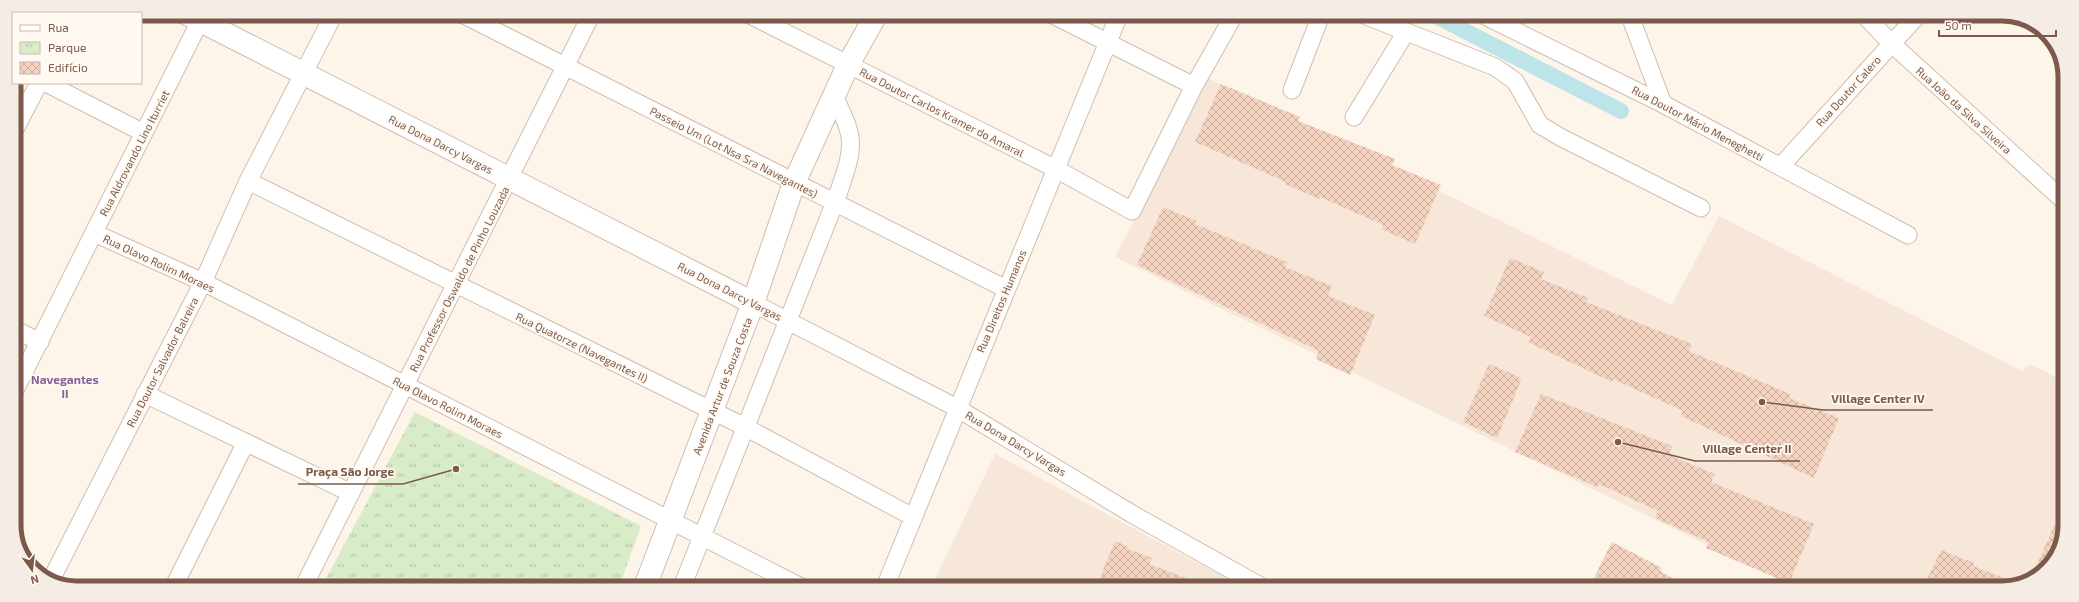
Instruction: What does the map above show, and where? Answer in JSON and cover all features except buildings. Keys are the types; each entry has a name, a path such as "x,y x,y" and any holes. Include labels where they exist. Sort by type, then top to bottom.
{"street":[{"name":"Rua Aldrovando Lino Iturriet","path":"21,379 144,133 192,21"},
{"name":"Rua Dona Darcy Vargas","path":"202,21 957,408 1132,514 1251,581"},
{"name":"Rua Doutor Salvador Balreira","path":"53,576 203,282 248,181 330,21"},
{"name":"Passeio Um (Lot Nsa Sra Navegantes)","path":"476,21 1006,289"},
{"name":"Rua Professor Oswaldo de Pinho Louzada","path":"307,581 588,21"},
{"name":"Rua Doutor Carlos Kramer do Amaral","path":"762,21 1056,169 1132,211 1194,86"},
{"name":"Avenida Artur de Souza Costa","path":"647,581 669,520 713,412 753,304 794,183 848,65 873,21"},
{"path":"1065,21 1194,86 1231,21"},
{"name":"Rua Direitos Humanos","path":"886,581 1117,21"},
{"path":"1292,90 1318,21"},
{"path":"1379,21 1495,67 1515,81 1540,125 1562,138 1701,208"},
{"name":"Rua Doutor Mário Meneghetti","path":"1495,21 1663,104 1908,236"},
{"path":"1632,21 1663,104"},
{"name":"Rua João da Silva Silveira","path":"1870,21 1890,43 2058,196"},
{"name":"Rua Doutor Calero","path":"1780,167 1890,43 1912,21"},
{"path":"1354,117 1406,32"},
{"path":"21,118 38,84"},
{"path":"48,84 144,133"},
{"path":"684,581 837,197 849,159 850,137 845,120 834,96"},
{"name":"Rua Quatorze (Navegantes II)","path":"248,181 745,427 913,517"},
{"name":"Rua Olavo Rolim Moraes","path":"94,233 203,282 789,581"},
{"path":"21,332 40,342"},
{"path":"145,394 351,493"},
{"path":"176,581 246,442"}],"shaded area":[{"path":"1208,78 1672,305 1719,216 2022,371 2030,364 2058,378 2058,532 2056,539 2049,556 2042,565 2030,573 2013,580 1782,581 1115,257"},
{"path":"995,454 1232,581 934,581"}],"green space":[{"path":"415,412 641,526 621,581 325,581"}],"waterway":[{"path":"1446,21 1621,111"}],"place":[{"name":"Village Center IV","path":"1762,402"},
{"name":"Village Center II","path":"1618,442"},
{"name":"Praça São Jorge","path":"456,469"}],"district":[{"name":"Navegantes II","path":"65,386"}]}
